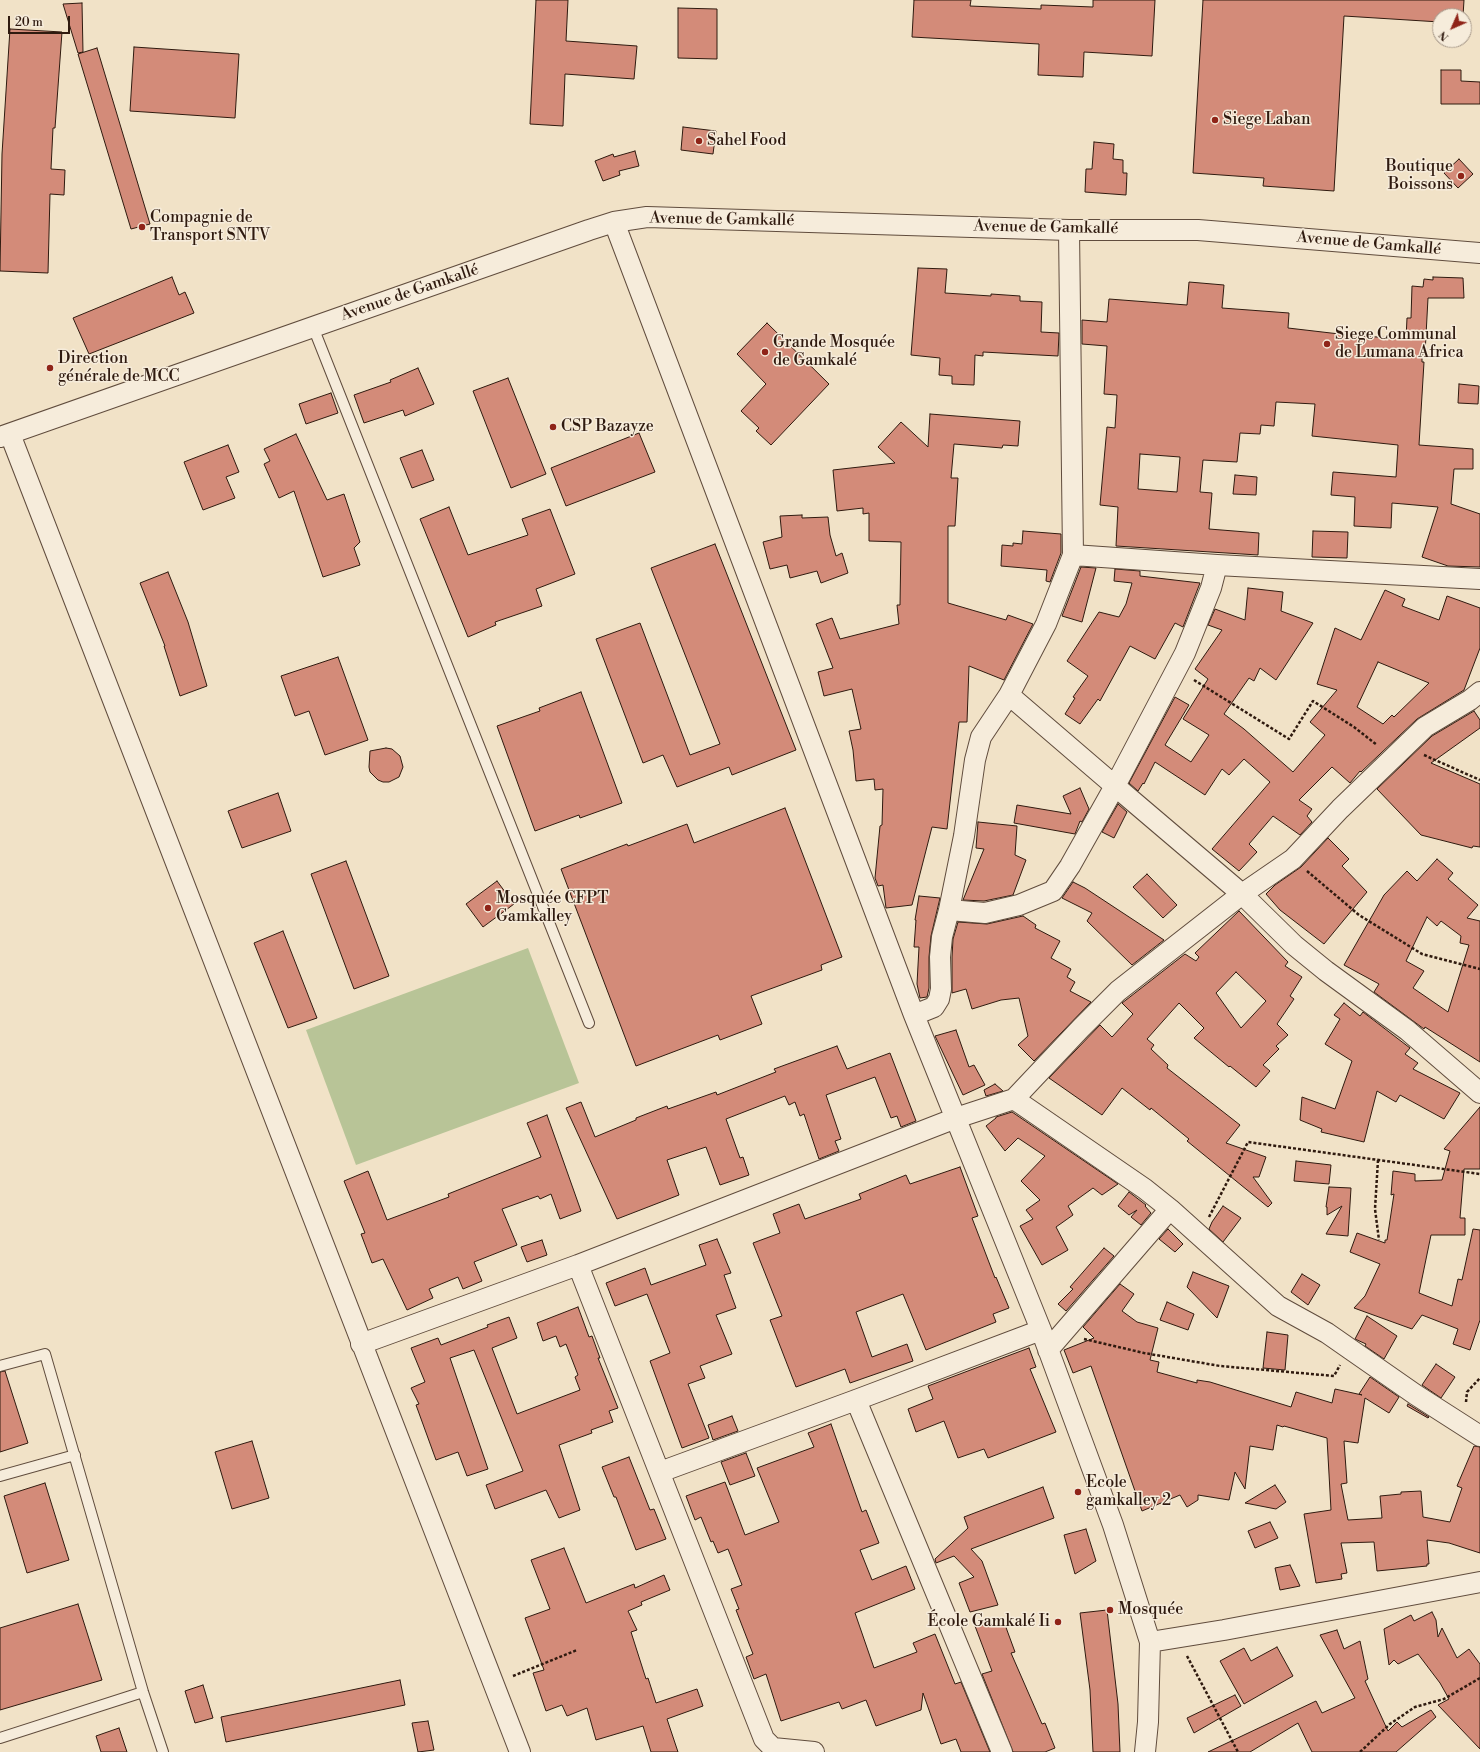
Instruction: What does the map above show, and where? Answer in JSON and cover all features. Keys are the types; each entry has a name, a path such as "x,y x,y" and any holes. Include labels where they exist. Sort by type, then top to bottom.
{"street":[{"name":"Avenue de Gamkallé","path":"5,436 614,222 647,218 1069,230 1198,230 1480,253"},
{"path":"614,222 914,1015 1041,1330 1113,1525 1150,1642 1148,1722 1145,1752"},
{"path":"914,1015 934,1007 939,999 941,989 940,957 942,938 964,836 975,760 981,737 1009,695 1046,624 1073,555 1069,230"},
{"path":"1480,247 1480,253"},
{"path":"5,436 520,1752"},
{"path":"1073,555 1217,565 1480,579"},
{"path":"949,910 985,913 1019,905 1053,891 1070,866 1115,786 1176,669 1201,616 1217,565"},
{"path":"361,1344 578,1265 956,1118 1014,1099 1118,991 1242,894 1293,859 1340,809 1425,727 1470,700 1480,692"},
{"path":"1009,695 1242,894 1294,945 1326,971 1407,1030 1480,1092"},
{"path":"1014,1099 1110,1164 1170,1209 1278,1306 1327,1332 1348,1348 1480,1436"},
{"path":"1048,1350 1170,1209"},
{"path":"578,1265 764,1740 773,1748 814,1752"},
{"path":"660,1472 1041,1330"},
{"path":"856,1400 1002,1752"},
{"path":"1150,1642 1224,1630 1480,1582"}],"lane":[{"path":"313,327 589,1023"},
{"path":"0,1366 45,1354 143,1692 163,1752"},
{"path":"0,1476 75,1455"},
{"path":"0,1738 143,1692"}],"path":[{"path":"1176,669 1289,739 1313,701 1354,727 1399,752 1480,780"},
{"path":"1293,859 1359,915 1422,954 1480,969"},
{"path":"1199,1236 1248,1142 1480,1174"},
{"path":"1378,1160 1375,1209 1379,1240"},
{"path":"1061,1334 1144,1353 1220,1366 1334,1376 1348,1348"},
{"path":"1462,1425 1467,1392 1480,1378"},
{"path":"1178,1638 1238,1752"},
{"path":"494,1684 577,1650"},
{"path":"1360,1752 1390,1724 1415,1707 1444,1699 1480,1678"}],"green space":[{"path":"528,948 579,1083 356,1165 306,1030"}],"building":[{"path":"536,0 568,0 566,41 637,46 634,79 565,74 563,126 530,124"},
{"path":"914,0 971,0 970,6 1041,9 1041,5 1093,7 1093,0 1155,0 1152,56 1084,52 1083,77 1038,75 1039,44 912,37"},
{"path":"1203,0 1464,0 1464,8 1432,8 1432,22 1344,16 1334,191 1263,186 1264,178 1193,173"},
{"path":"82,3 83,52 78,53 63,4"},
{"path":"678,8 717,9 717,59 678,58"},
{"path":"10,29 62,32 55,128 53,128 51,169 65,170 64,195 50,194 48,273 0,271 2,154"},
{"path":"134,47 239,54 235,118 130,111"},
{"path":"97,48 150,224 131,229 78,54"},
{"path":"1441,70 1461,70 1461,81 1480,82 1480,104 1441,104"},
{"path":"683,127 716,131 713,154 681,150"},
{"path":"1094,142 1114,144 1113,159 1123,160 1123,173 1127,173 1126,195 1085,192 1086,169 1092,169"},
{"path":"635,151 639,166 619,171 620,175 603,181 595,161 613,154 614,157"},
{"path":"1459,159 1473,174 1458,188 1444,173"},
{"path":"918,268 947,269 945,293 1020,296 1020,301 1042,302 1041,332 1059,333 1058,356 983,352 983,356 975,355 974,385 952,384 952,376 939,375 940,358 911,355"},
{"path":"172,277 179,295 185,292 194,313 89,354 73,318"},
{"path":"1433,277 1463,278 1464,298 1428,298 1425,354 1422,354 1422,362 1424,362 1419,445 1473,449 1473,469 1454,469 1451,504 1480,514 1480,567 1448,566 1422,557 1438,507 1392,503 1391,528 1354,526 1355,497 1331,495 1333,472 1396,477 1398,445 1312,436 1315,404 1276,402 1274,426 1261,425 1260,434 1240,433 1237,462 1203,460 1200,492 1212,493 1209,529 1259,533 1258,555 1116,546 1118,507 1100,505 1107,427 1115,428 1117,395 1104,394 1107,346 1082,344 1082,320 1107,322 1109,299 1187,305 1189,282 1224,285 1222,308 1289,313 1288,328 1348,335 1406,339 1407,318 1411,318 1412,286 1423,287 1424,279 1433,280","holes":["1140,454 1180,457 1177,492 1138,489"]},
{"path":"767,323 829,384 771,445 756,431 759,428 741,411 766,384 737,354"},
{"path":"418,368 434,404 405,416 403,410 364,423 354,395 391,382 390,380"},
{"path":"508,378 546,474 511,488 473,391"},
{"path":"1459,384 1479,386 1478,404 1458,403"},
{"path":"331,393 338,413 306,424 299,404"},
{"path":"930,414 1020,421 1018,446 1003,445 1002,448 954,444 951,478 958,478 955,526 948,526 948,603 1006,620 1008,615 1033,624 1004,680 969,666 967,722 959,722 947,829 932,827 912,905 886,908 883,885 878,886 875,878 880,826 882,825 883,789 875,790 874,779 856,781 853,750 849,731 861,729 852,689 824,696 818,672 833,668 816,624 832,618 840,639 899,624 897,605 900,605 901,542 869,541 869,513 863,514 863,508 837,511 833,470 895,463 878,447 901,422 928,447"},
{"path":"639,433 655,472 566,506 551,468"},
{"path":"296,434 327,500 344,494 360,542 354,548 360,565 323,577 294,491 279,498 264,464 270,461 264,449"},
{"path":"228,445 239,472 226,477 235,498 203,510 184,462"},
{"path":"422,450 434,480 412,488 400,458"},
{"path":"1235,475 1257,477 1256,495 1233,494"},
{"path":"449,507 468,555 528,535 522,519 550,509 575,574 536,589 542,606 495,622 496,625 468,637 420,519"},
{"path":"802,515 802,518 828,517 830,535 836,556 842,553 848,573 821,583 817,571 790,578 787,565 770,569 763,542 782,537 780,516"},
{"path":"1023,531 1061,534 1061,553 1050,582 1046,581 1047,570 1001,566 1002,545 1013,546 1013,543 1022,544"},
{"path":"1313,531 1348,532 1347,558 1312,557"},
{"path":"715,544 796,750 732,775 729,767 677,787 663,755 643,763 596,639 640,623 690,755 720,744 651,568"},
{"path":"1081,567 1096,568 1082,622 1062,616"},
{"path":"1115,569 1140,571 1140,576 1200,583 1183,627 1175,623 1155,659 1130,646 1100,701 1098,699 1080,724 1065,714 1075,698 1073,697 1088,676 1067,661 1099,612 1119,617 1126,604 1132,583 1114,581"},
{"path":"168,572 188,622 207,686 180,696 165,646 140,583"},
{"path":"1248,588 1283,592 1281,611 1313,623 1276,680 1260,668 1254,681 1249,678 1224,714 1244,729 1293,772 1325,735 1310,722 1337,690 1317,684 1335,628 1361,640 1385,590 1405,599 1402,606 1439,620 1447,596 1480,608 1480,648 1464,690 1417,719 1361,772 1360,771 1350,783 1332,767 1299,800 1312,809 1307,816 1312,822 1300,835 1273,816 1249,844 1257,852 1239,871 1212,849 1270,782 1244,759 1229,775 1222,769 1205,795 1155,762 1144,784 1143,783 1138,791 1129,783 1175,697 1189,705 1165,745 1191,762 1209,735 1183,719 1208,679 1195,669 1222,630 1208,625 1215,609 1245,620","holes":["1378,662 1429,683 1394,717 1392,715 1383,724 1357,707"]},
{"path":"338,657 368,740 325,755 309,711 295,716 281,676"},
{"path":"581,692 622,803 580,818 579,815 535,831 497,726 540,711 539,708"},
{"path":"1474,711 1480,720 1480,728 1431,763 1480,784 1480,847 1473,846 1472,848 1421,835 1377,789 1432,736"},
{"path":"386,748 392,749 400,756 403,767 399,777 389,782 383,782 378,780 370,772 370,751"},
{"path":"1080,788 1089,809 1082,822 1080,821 1075,834 1014,823 1017,805 1071,814 1063,796"},
{"path":"278,793 291,831 242,848 228,811"},
{"path":"1118,804 1127,812 1114,838 1102,832"},
{"path":"785,808 842,957 821,965 822,970 751,996 762,1024 720,1040 718,1035 636,1066 561,869 627,844 628,846 687,824 694,843"},
{"path":"978,822 1017,826 1015,855 1026,860 1013,895 984,901 963,900 984,849 976,848"},
{"path":"1328,838 1349,859 1342,866 1367,892 1324,944 1280,910 1266,894 1275,885 1301,867"},
{"path":"1437,859 1453,873 1448,879 1478,905 1467,918 1480,921 1480,1062 1425,1027 1424,1029 1374,992 1379,984 1344,965 1384,895 1407,871 1417,881","holes":["1427,917 1437,926 1441,921 1461,936 1460,943 1469,945 1448,1012 1413,988 1424,971 1406,961"]},
{"path":"346,861 389,976 354,989 311,874"},
{"path":"1147,874 1177,905 1163,918 1133,887"},
{"path":"497,881 514,904 483,927 466,904"},
{"path":"1073,882 1085,888 1164,940 1132,965 1087,921 1092,913 1062,898"},
{"path":"919,896 940,898 931,936 929,988 927,997 920,998 917,984 919,947 914,947 915,920"},
{"path":"1239,911 1288,962 1285,966 1302,977 1290,996 1294,999 1277,1024 1288,1035 1276,1046 1279,1049 1263,1065 1270,1071 1256,1087 1194,1038 1204,1028 1179,1003 1147,1039 1154,1045 1151,1049 1168,1065 1167,1068 1240,1125 1226,1143 1266,1157 1259,1177 1253,1177 1272,1203 1268,1207 1187,1141 1189,1139 1151,1108 1150,1110 1122,1088 1102,1115 1049,1078 1100,1025 1112,1037 1133,1014 1122,1003 1185,954 1196,961 1199,957 1195,953","holes":["1236,972 1266,1001 1241,1028 1216,993"]},
{"path":"1023,916 1036,925 1035,928 1060,941 1051,958 1071,969 1067,977 1075,982 1070,991 1091,1002 1034,1061 1018,1045 1028,1036 1019,998 1001,1000 972,1009 966,989 952,993 953,939 958,922 987,924"},
{"path":"283,931 317,1018 288,1028 254,943"},
{"path":"1344,1003 1360,1016 1363,1012 1410,1048 1405,1054 1418,1063 1413,1069 1460,1093 1444,1119 1400,1095 1396,1102 1377,1091 1364,1142 1321,1132 1322,1129 1300,1120 1302,1097 1335,1109 1352,1061 1325,1044 1340,1019 1334,1015"},
{"path":"956,1030 969,1067 974,1065 985,1085 963,1095 935,1036"},
{"path":"837,1046 847,1069 890,1053 916,1121 901,1127 897,1116 891,1118 875,1077 826,1095 841,1139 835,1141 839,1151 819,1159 804,1114 800,1116 795,1102 789,1105 785,1096 726,1119 740,1158 743,1157 749,1175 720,1185 706,1147 667,1160 679,1195 617,1219 566,1108 581,1102 595,1137 636,1120 636,1118 667,1106 668,1109 716,1092 717,1095 776,1072 774,1069"},
{"path":"995,1084 1003,1091 986,1096 984,1090"},
{"path":"1480,1107 1480,1169 1464,1169 1460,1218 1465,1218 1465,1235 1431,1235 1419,1293 1452,1306 1458,1279 1462,1280 1473,1229 1480,1230 1480,1320 1470,1350 1453,1344 1458,1329 1422,1315 1412,1329 1354,1308 1365,1296 1380,1264 1350,1252 1357,1233 1385,1243 1385,1240 1387,1240 1394,1194 1391,1195 1393,1171 1415,1174 1415,1181 1442,1180 1450,1151 1444,1149"},
{"path":"1012,1112 1118,1184 1102,1195 1093,1188 1068,1206 1073,1215 1056,1227 1068,1250 1042,1265 1020,1226 1033,1219 1026,1210 1040,1200 1021,1181 1045,1156 1018,1138 1005,1151 986,1126 996,1117"},
{"path":"547,1115 581,1211 560,1219 551,1194 540,1199 538,1196 502,1209 517,1245 474,1262 482,1281 463,1289 458,1277 429,1289 433,1298 407,1310 383,1259 372,1263 361,1234 365,1233 344,1181 368,1171 387,1220 449,1197 448,1194 541,1157 527,1123"},
{"path":"1296,1161 1331,1165 1329,1184 1294,1181"},
{"path":"960,1167 978,1216 972,1218 995,1278 996,1277 1009,1308 993,1314 996,1322 926,1350 903,1294 856,1312 872,1357 907,1344 913,1361 850,1383 845,1369 796,1387 770,1320 782,1316 753,1243 780,1233 773,1214 799,1204 805,1219 861,1199 859,1194 906,1175 910,1184"},
{"path":"1329,1187 1351,1188 1348,1236 1326,1234 1342,1206 1327,1215 1326,1207"},
{"path":"1129,1192 1146,1205 1145,1206 1151,1213 1141,1225 1131,1217 1137,1210 1129,1215 1118,1206"},
{"path":"1223,1206 1241,1218 1223,1242 1209,1229"},
{"path":"1168,1229 1183,1244 1175,1252 1159,1239"},
{"path":"717,1239 731,1273 724,1275 736,1308 716,1315 732,1354 700,1366 705,1378 688,1384 709,1438 682,1448 650,1361 670,1353 647,1294 615,1306 606,1283 645,1268 651,1285 706,1265 699,1245"},
{"path":"542,1240 547,1255 527,1262 521,1247"},
{"path":"1104,1248 1114,1256 1066,1311 1058,1304 1073,1289 1070,1287"},
{"path":"1193,1272 1229,1286 1217,1318 1187,1287"},
{"path":"1302,1274 1320,1285 1308,1305 1291,1292"},
{"path":"1120,1284 1134,1294 1122,1311 1137,1322 1158,1328 1150,1360 1159,1362 1157,1372 1197,1383 1197,1380 1210,1382 1291,1407 1296,1392 1332,1403 1335,1389 1362,1395 1359,1394 1370,1377 1399,1397 1389,1413 1365,1398 1358,1443 1344,1441 1347,1483 1341,1484 1348,1520 1382,1518 1380,1496 1401,1494 1401,1492 1421,1491 1423,1517 1450,1522 1462,1488 1457,1486 1474,1446 1480,1447 1480,1553 1449,1543 1427,1540 1429,1564 1427,1564 1427,1566 1377,1571 1374,1542 1341,1543 1347,1573 1341,1574 1342,1579 1316,1583 1304,1514 1331,1510 1327,1438 1277,1425 1273,1450 1250,1446 1245,1489 1235,1472 1229,1500 1198,1495 1198,1500 1187,1507 1180,1495 1142,1511 1091,1366 1073,1373 1064,1350 1094,1338 1083,1327"},
{"path":"1167,1302 1194,1314 1188,1330 1160,1320"},
{"path":"578,1307 589,1337 592,1336 600,1358 598,1358 618,1408 609,1411 613,1422 591,1430 592,1433 559,1445 580,1510 559,1518 546,1490 495,1509 486,1485 523,1471 474,1350 450,1358 488,1469 467,1476 458,1452 436,1460 416,1405 419,1404 411,1388 425,1382 411,1348 438,1338 441,1345 488,1327 487,1325 509,1317 517,1338 492,1348 517,1414 580,1390 575,1377 578,1375 566,1344 560,1347 556,1336 543,1341 537,1323"},
{"path":"1367,1316 1397,1336 1384,1359 1365,1346 1366,1344 1355,1339"},
{"path":"1267,1332 1288,1335 1285,1370 1263,1368"},
{"path":"1029,1348 1036,1367 1030,1369 1056,1432 988,1458 984,1449 958,1458 944,1421 916,1432 908,1409 933,1399 928,1386"},
{"path":"1436,1364 1455,1377 1441,1398 1422,1385"},
{"path":"5,1371 28,1443 0,1452 0,1372"},
{"path":"1408,1404 1429,1417 1428,1418 1407,1406"},
{"path":"732,1416 738,1431 713,1440 708,1425"},
{"path":"831,1424 862,1512 866,1510 879,1543 860,1550 872,1580 906,1566 915,1589 855,1613 874,1668 917,1652 913,1643 935,1634 955,1684 961,1682 990,1752 961,1752 956,1739 941,1744 923,1693 921,1710 876,1726 866,1700 842,1709 839,1702 781,1721 766,1674 754,1679 746,1657 753,1654 736,1610 739,1609 731,1589 742,1585 728,1549 718,1553 713,1541 711,1542 701,1517 695,1520 686,1496 725,1482 745,1535 779,1522 757,1468 814,1447 808,1433"},
{"path":"252,1441 269,1498 232,1509 215,1452"},
{"path":"746,1453 755,1476 730,1485 721,1462"},
{"path":"629,1457 650,1510 654,1509 666,1539 636,1550 616,1497 614,1497 602,1467"},
{"path":"45,1483 69,1560 27,1573 4,1496"},
{"path":"1275,1485 1286,1502 1276,1509 1245,1503"},
{"path":"1043,1487 1054,1518 971,1549 982,1561 998,1605 970,1612 959,1583 974,1577 954,1556 936,1563 935,1559 968,1528 964,1517"},
{"path":"1270,1522 1278,1538 1255,1548 1248,1531"},
{"path":"1086,1529 1096,1561 1075,1574 1064,1535"},
{"path":"564,1548 586,1603 634,1584 635,1588 664,1575 670,1590 641,1602 642,1605 628,1611 637,1630 631,1632 646,1679 648,1678 656,1703 697,1689 703,1706 667,1719 678,1752 651,1752 643,1726 596,1740 587,1708 567,1716 562,1705 546,1711 533,1673 544,1670 525,1618 550,1609 531,1560"},
{"path":"1290,1565 1300,1586 1280,1590 1275,1568"},
{"path":"78,1604 102,1680 0,1710 0,1628"},
{"path":"1107,1610 1118,1704 1120,1752 1093,1752 1090,1690 1080,1613"},
{"path":"1432,1612 1436,1620 1438,1637 1442,1628 1457,1658 1469,1649 1480,1664 1480,1749 1438,1705 1449,1699 1440,1683 1418,1654 1398,1664 1394,1660 1389,1665 1384,1629 1411,1615 1414,1621"},
{"path":"1004,1622 1015,1652 1011,1653 1042,1724 1045,1723 1055,1748 1045,1752 1013,1752 982,1674 992,1671 975,1626"},
{"path":"1337,1630 1344,1649 1360,1641 1368,1679 1365,1681 1388,1731 1397,1722 1402,1727 1431,1710 1436,1717 1396,1752 1312,1752 1298,1723 1250,1752 1208,1752 1316,1701 1322,1713 1355,1698 1320,1635"},
{"path":"1277,1647 1293,1676 1244,1704 1220,1661 1244,1648 1251,1661"},
{"path":"400,1680 405,1705 226,1742 221,1717"},
{"path":"203,1685 213,1718 195,1723 185,1691"},
{"path":"1235,1695 1241,1706 1194,1733 1187,1718"},
{"path":"428,1721 434,1750 418,1752 412,1723"},
{"path":"119,1728 127,1752 101,1752 96,1736"}],"place":[{"name":"Siege Laban","path":"1215,120"},
{"name":"Sahel Food","path":"699,141"},
{"name":"Boutique Boissons","path":"1461,176"},
{"name":"Compagnie de Transport SNTV","path":"142,227"},
{"name":"Siege Communal de Lumana Africa","path":"1327,344"},
{"name":"Grande Mosquée de Gamkalé","path":"765,352"},
{"name":"Direction générale de MCC","path":"50,368"},
{"name":"CSP Bazayze","path":"553,427"},
{"name":"Mosquée CFPT Gamkalley","path":"488,908"},
{"name":"Ecole gamkalley 2","path":"1078,1492"},
{"name":"Mosquée","path":"1110,1610"},
{"name":"École Gamkalé Ii","path":"1058,1622"}]}
